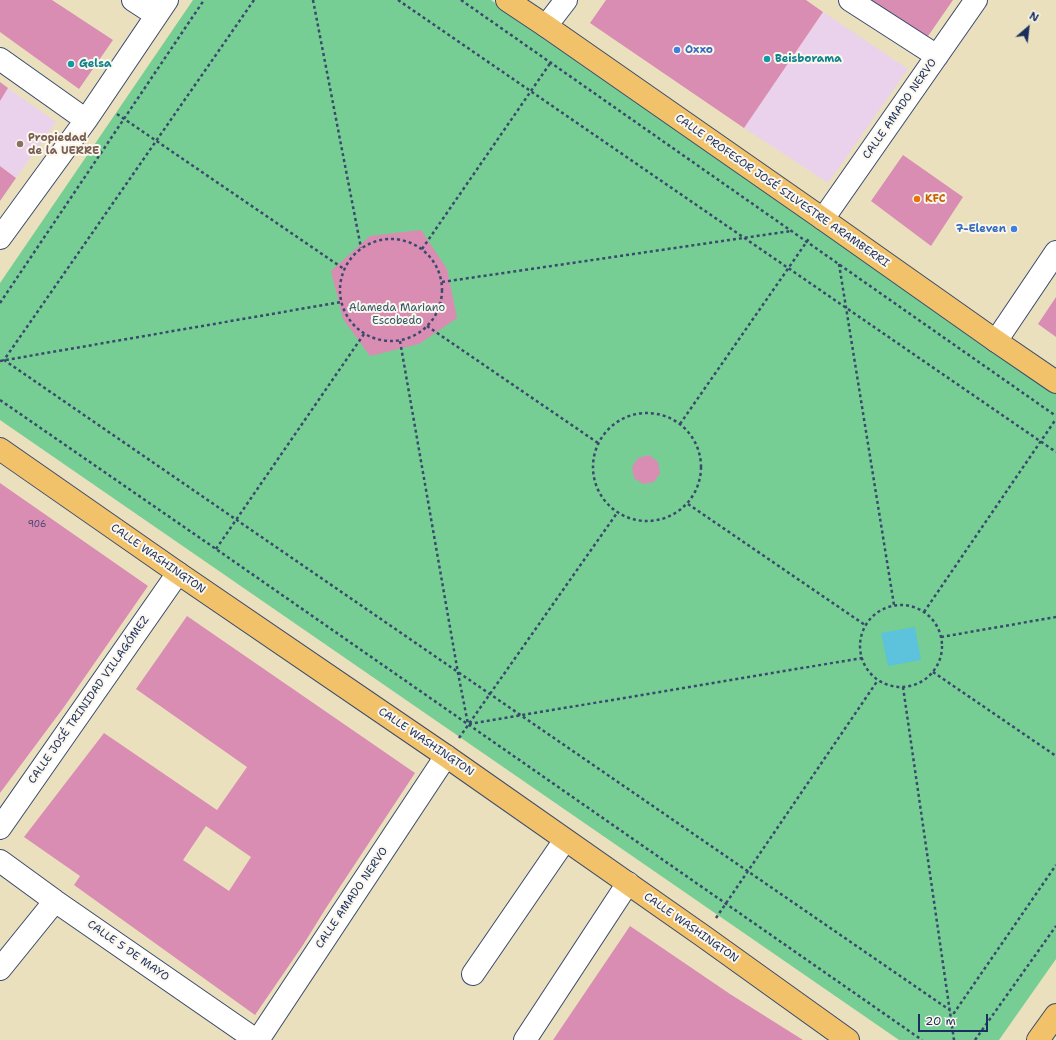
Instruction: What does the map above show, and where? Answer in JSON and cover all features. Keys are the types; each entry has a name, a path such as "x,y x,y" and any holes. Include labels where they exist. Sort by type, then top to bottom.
{"main road":[{"name":"CALLE PROFESOR JOSÉ SILVESTRE ARAMBERRI","path":"507,0 824,219 1056,382"},
{"name":"CALLE WASHINGTON","path":"0,450 446,756 628,883 848,1040"},
{"path":"1038,1040 1056,1015"}],"street":[{"path":"0,238 86,120 162,8 133,0"},
{"path":"546,26 566,0"},
{"path":"850,0 937,56"},
{"name":"CALLE AMADO NERVO","path":"824,219 976,0"},
{"path":"0,59 86,120"},
{"path":"996,341 1056,252"},
{"name":"CALLE JOSÉ TRINIDAD VILLAGÓMEZ","path":"0,828 178,573"},
{"name":"CALLE AMADO NERVO","path":"257,1040 446,756"},
{"path":"473,974 566,840"},
{"name":"CALLE 5 DE MAYO","path":"0,861 55,901 257,1040"},
{"path":"525,1040 628,883"},
{"path":"0,969 55,901"}],"path":[{"path":"0,303 204,0"},
{"path":"4,360 254,0"},
{"path":"313,0 361,248"},
{"path":"398,0 1056,452"},
{"path":"461,0 1056,416"},
{"path":"422,249 566,40"},
{"path":"98,101 344,269"},
{"path":"680,424 824,219"},
{"path":"442,282 791,231"},
{"path":"392,239 408,241 422,249 431,258 438,269 442,282 442,298 437,313 428,326 418,334 400,341 384,341 364,334 354,325 346,314 341,302 341,280 344,269 351,258 361,248 376,241 392,239"},
{"path":"839,264 894,606"},
{"path":"0,361 341,302"},
{"path":"428,326 598,443"},
{"path":"216,549 364,334"},
{"path":"400,341 458,673 469,724"},
{"path":"4,360 954,1013 1056,865"},
{"path":"0,400 469,724 922,1040"},
{"path":"650,413 666,416 680,424 690,434 698,447 702,462 699,484 696,492 688,504 678,512 666,518 641,522 617,512 607,504 600,494 595,481 593,468 594,455 598,443 607,430 620,420 634,414 650,413"},
{"path":"924,612 1056,419"},
{"path":"688,504 865,626"},
{"path":"469,724 617,512"},
{"path":"904,605 915,607 924,612 932,619 941,637 942,649 939,661 933,672 924,680 914,685 903,687 890,686 878,680 868,671 862,658 860,647 861,636 865,626 872,616 882,609 894,606 904,605"},
{"path":"941,637 1056,617"},
{"path":"469,724 862,658"},
{"path":"933,672 1056,756"},
{"path":"703,936 878,680"},
{"path":"903,687 954,1040"},
{"path":"975,1040 1056,926"}],"shaded area":[{"path":"823,12 908,69 828,183 744,128"},
{"name":"Propiedad de la UERRE","path":"8,88 56,122 16,178 0,166 0,101"}],"green space":[{"name":"Alameda Mariano Escobedo","path":"193,0 491,0 1056,391 1056,959 999,1040 899,1040 0,420 0,283"}],"water":[{"path":"915,627 921,660 888,666 881,633"}],"building":[{"name":"Gelsa","path":"0,0 52,0 113,40 79,89 0,32"},
{"path":"606,0 806,0 823,12 744,128 590,23"},
{"path":"864,0 953,0 926,39"},
{"path":"0,82 8,88 0,101"},
{"name":"KFC","path":"903,155 963,197 931,246 871,201"},
{"path":"0,166 16,178 0,201"},
{"path":"421,230 447,269 457,318 419,344 370,356 343,319 331,271 370,236"},
{"path":"1056,297 1056,337 1038,324"},
{"path":"649,455 658,462 660,473 654,482 643,484 634,478 632,467 638,458"},
{"path":"0,483 148,586 64,707 0,793"},
{"path":"187,616 415,773 303,945 255,1015 74,885 80,876 24,837 104,733 217,810 247,767 136,689","holes":["206,826 251,857 229,891 183,860"]},
{"path":"630,926 730,994 803,1040 553,1040"}],"place":[{"name":"Oxxo","path":"677,50"},
{"name":"Beisborama","path":"767,59"},
{"name":"Gelsa","path":"71,64"},
{"name":"Propiedad de la UERRE","path":"20,144"},
{"name":"KFC","path":"917,199"},
{"name":"7-Eleven","path":"1014,229"}]}
